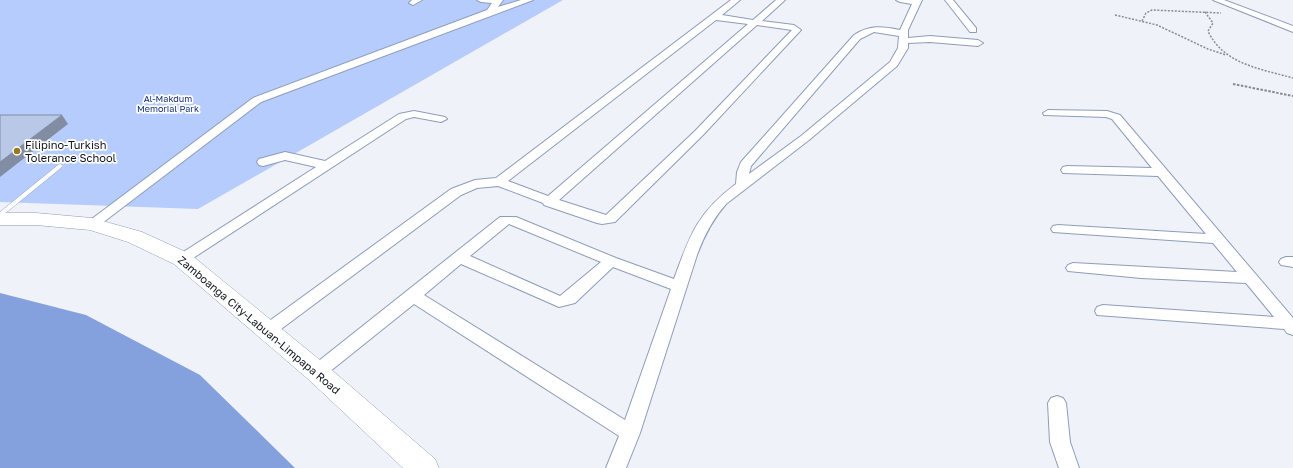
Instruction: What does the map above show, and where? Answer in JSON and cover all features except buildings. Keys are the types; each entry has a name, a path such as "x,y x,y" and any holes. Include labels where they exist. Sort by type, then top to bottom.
{"main road":[{"name":"Zamboanga City-Labuan-Limpapa Road","path":"0,219 36,219 92,224 135,237 182,259 316,372 424,468"}],"street":[{"path":"481,0 498,1"},
{"path":"92,224 257,100 490,12 529,0"},
{"path":"499,182 736,0"},
{"path":"549,202 782,0"},
{"path":"616,468 630,433 697,236 709,215 721,201 805,138 898,58 904,37 918,1 900,0"},
{"path":"949,0 973,30"},
{"path":"1217,0 1293,29"},
{"path":"490,12 498,1"},
{"path":"267,331 456,192 475,184 499,182 549,202 602,220 610,219 699,133 797,30 794,28 714,17"},
{"path":"742,184 742,172 745,166 857,37 867,30 872,28 904,37 978,43"},
{"path":"1048,112 1107,114 1116,117 1291,326"},
{"path":"182,259 325,165 403,116 414,114 441,119"},
{"path":"263,162 285,156 325,165"},
{"path":"1067,170 1163,172"},
{"path":"316,372 461,258 502,221 511,220 679,286"},
{"path":"1058,229 1218,240"},
{"path":"461,258 559,302 569,299 611,260"},
{"path":"1073,268 1250,278"},
{"path":"413,296 630,433"},
{"path":"1103,311 1291,326"},
{"path":"1057,403 1060,442 1069,468"}],"lane":[{"path":"0,215 60,166"}],"path":[{"path":"1142,21 1146,13 1152,10 1257,15"},
{"path":"1205,12 1213,23 1208,31 1210,40 1219,50 1264,70 1293,78"},
{"path":"1115,15 1158,25 1213,52 1230,56"},
{"path":"1233,84 1293,96"}],"green space":[{"name":"Al-Makdum Memorial Park","path":"0,0 563,0 198,209 0,202"}],"shaded area":[{"path":"0,293 86,315 200,375 295,468 0,468"}],"place":[{"name":"Filipino-Turkish Tolerance School","path":"17,151"}]}
